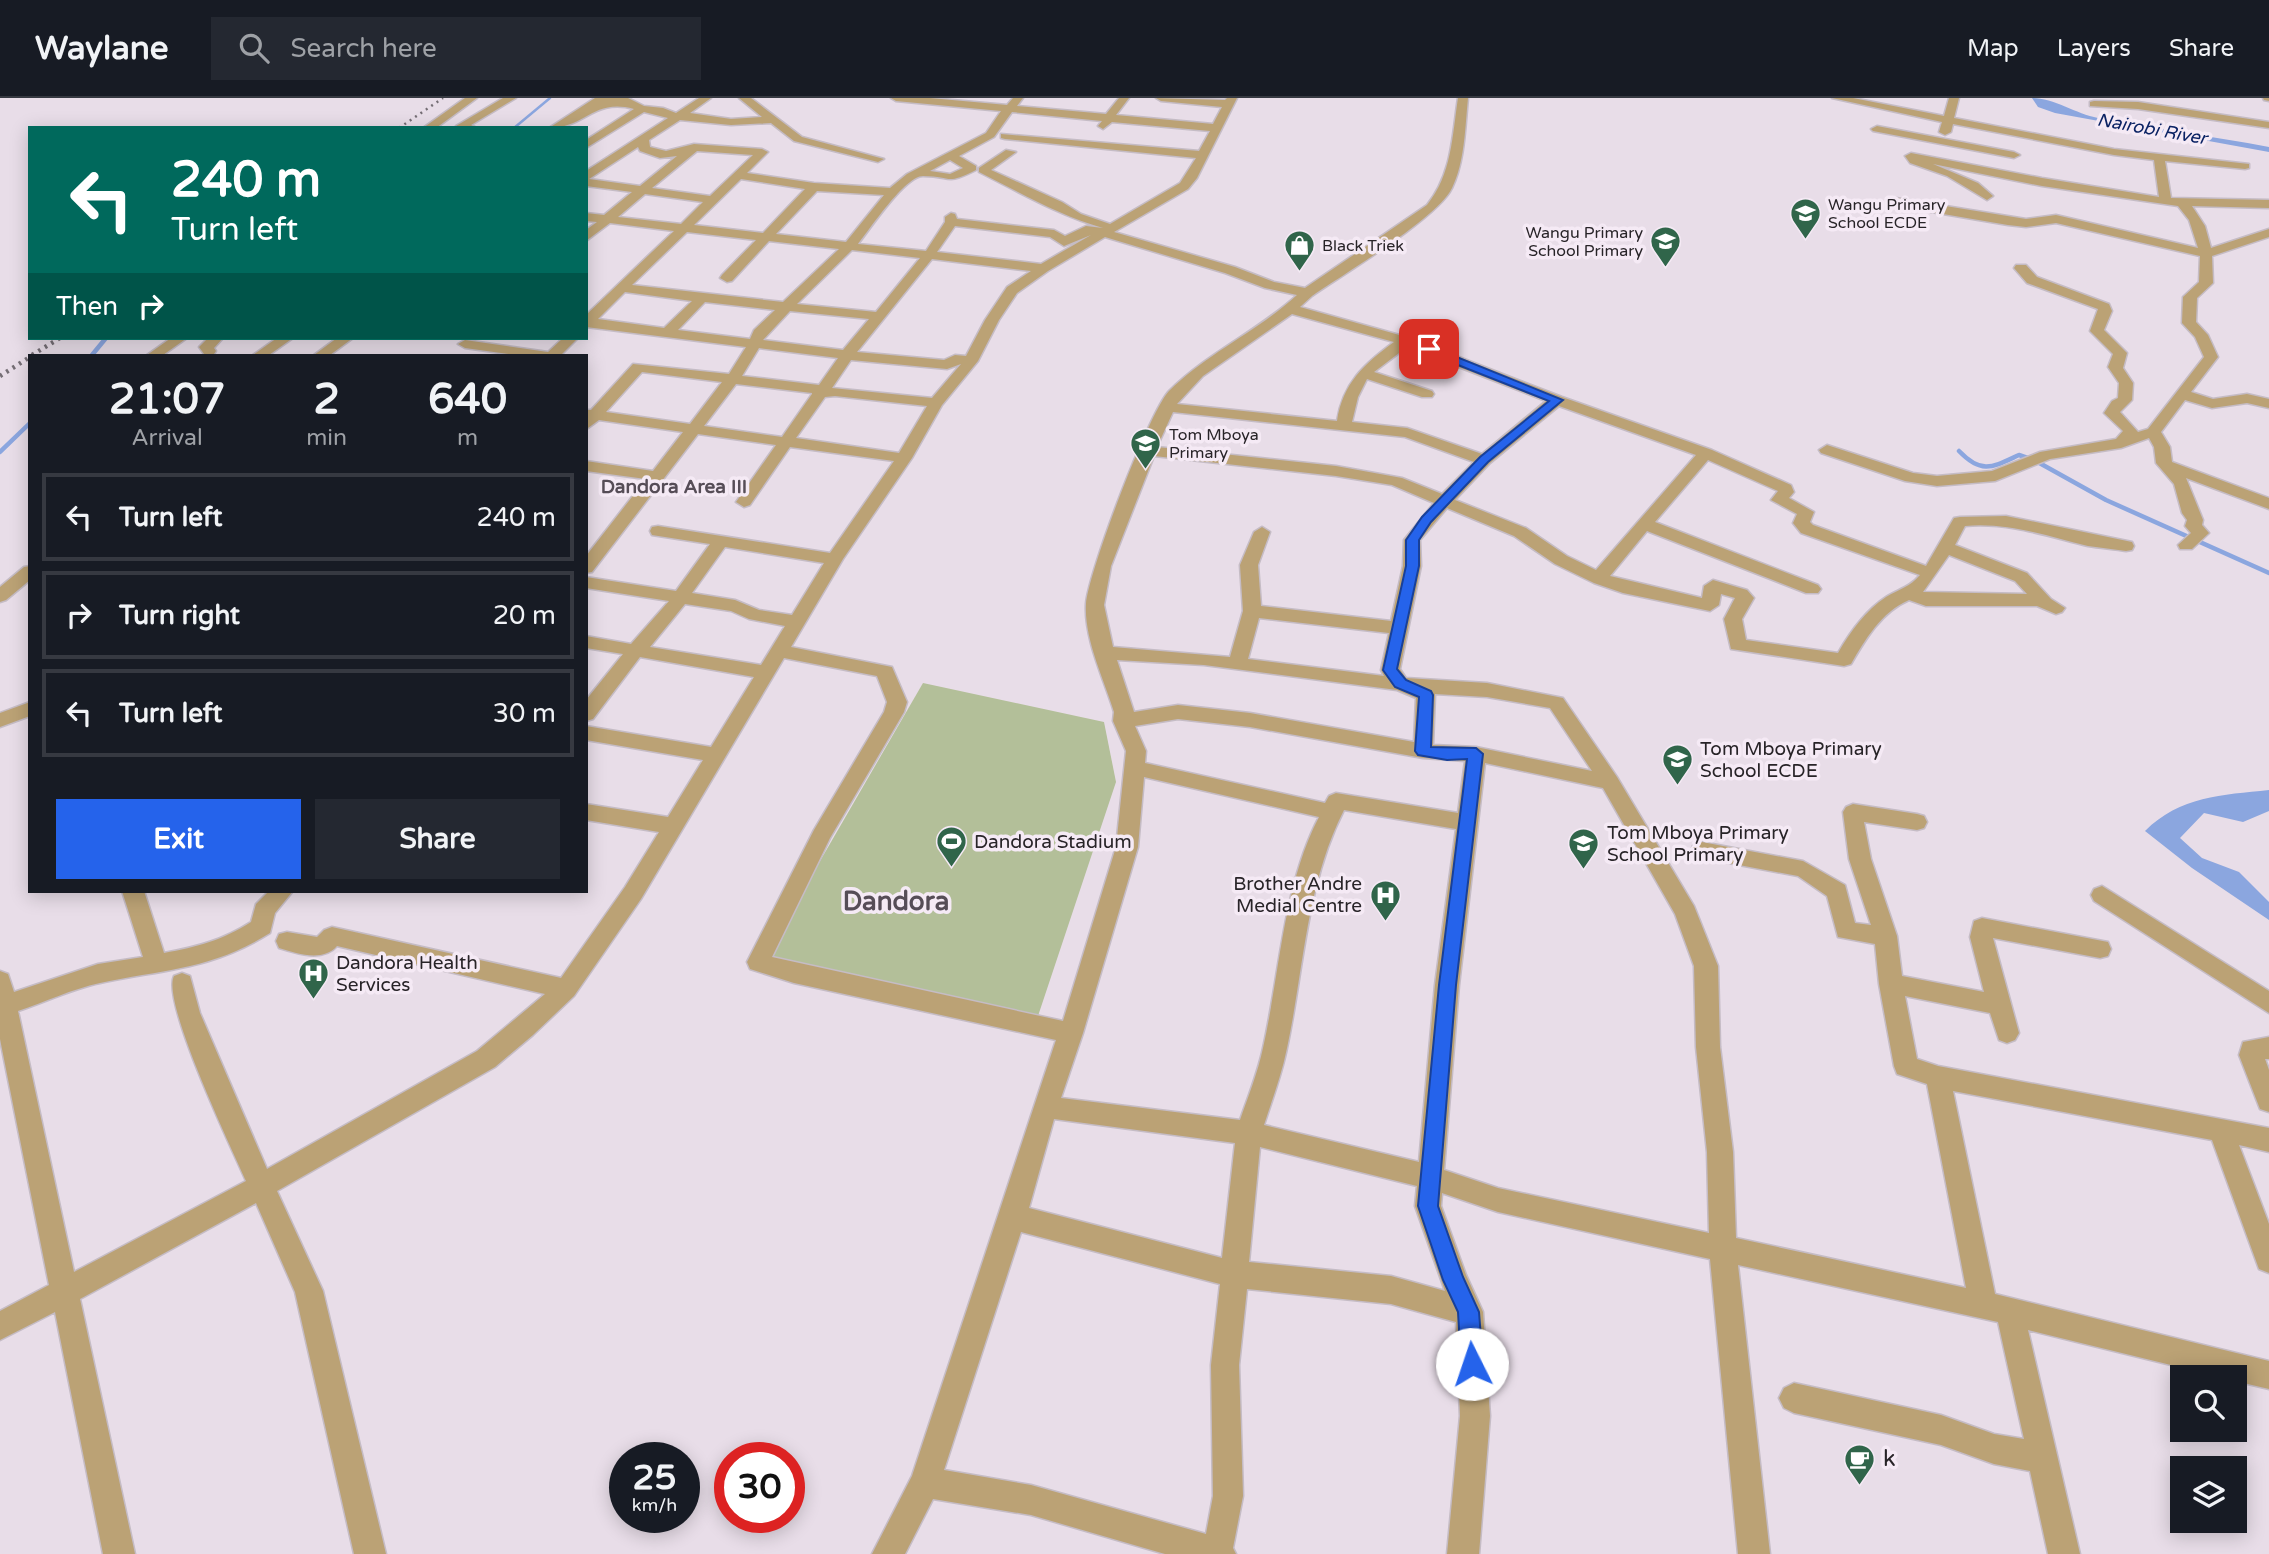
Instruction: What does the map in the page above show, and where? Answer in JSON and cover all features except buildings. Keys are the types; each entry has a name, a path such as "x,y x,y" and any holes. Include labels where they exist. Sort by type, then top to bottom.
{"street":[{"path":"431,126 472,98"},
{"path":"468,126 511,98"},
{"path":"557,126 602,98 627,101 642,109 663,111 676,117 689,116 731,122 773,120"},
{"path":"588,175 706,98"},
{"path":"744,98 789,133 808,142 838,147 878,159"},
{"path":"896,98 1015,104 1109,118 1216,128"},
{"path":"1088,145 1124,98"},
{"path":"0,1326 260,1187 486,1059 525,1028 566,989 633,893 835,559 904,458 936,403 971,361 992,320 1012,290 1043,268 1184,186 1191,178 1230,101 1161,98"},
{"path":"888,1554 925,1482 1013,1217 1127,847 1136,751 1123,721 1124,712 1105,653 1095,605 1102,566 1147,451 1173,396 1198,373 1290,309 1307,293 1432,207 1446,189 1455,159 1463,98"},
{"path":"1837,98 2087,147 2159,158 2245,166"},
{"path":"1942,141 1954,98"},
{"path":"588,565 733,378 749,356 754,342 772,320 850,245 893,192 919,172 997,130 1000,118 1015,104"},
{"path":"2094,104 2122,104 2238,123 2269,125"},
{"path":"588,144 642,109"},
{"path":"1877,129 2014,155"},
{"path":"1005,136 1203,155"},
{"path":"588,321 762,152 694,147 671,154 649,153 644,149 643,138"},
{"path":"588,235 694,147"},
{"path":"1010,152 983,170 1110,231 1270,285 1307,293"},
{"path":"919,172 952,178 972,168 951,156"},
{"path":"1987,196 1974,186 1914,161 1911,156 2042,182 2166,202 2269,204"},
{"path":"2159,158 2166,202"},
{"path":"738,175 814,187 893,192"},
{"path":"588,183 712,200"},
{"path":"727,278 814,187"},
{"path":"1896,202 2026,223 2056,219 2085,224 2164,247 2206,254 2269,233"},
{"path":"1827,450 1911,478 1937,481 1995,476 2046,455 2121,443 2153,432 2211,357 2201,335 2189,323 2190,298 2206,283 2206,254 2190,209 2182,203"},
{"path":"588,217 1043,268"},
{"path":"744,502 848,354 930,254 951,219 1054,234 1064,242 1086,230 1110,231"},
{"path":"2021,268 2032,280 2104,307 2097,331 2120,353 2118,365 2115,367 2126,383 2125,400 2117,404 2112,413 2131,430 2121,443"},
{"path":"622,288 879,316"},
{"path":"670,331 702,298"},
{"path":"1290,309 1405,341 1557,400 1706,453 1785,488 1786,492 1779,500 1806,512 1801,523 1807,529 1928,572"},
{"path":"588,322 947,365 955,359 971,361"},
{"path":"156,354 177,340"},
{"path":"208,354 206,347 214,340"},
{"path":"262,354 283,340"},
{"path":"322,354 343,340"},
{"path":"453,354 466,340 540,354"},
{"path":"554,354 569,340"},
{"path":"1344,428 1347,400 1364,373 1405,341"},
{"path":"589,418 638,367 820,392 936,403"},
{"path":"1364,373 1427,394"},
{"path":"2184,395 2212,404 2247,398 2269,404"},
{"path":"1423,751 1426,695 1401,684 1390,670 1412,566 1412,540 1427,520 1484,460 1557,400"},
{"path":"1167,407 1344,428 1354,425 1407,432 1484,460"},
{"path":"589,418 692,428 904,458"},
{"path":"2153,432 2162,447 2164,463 2182,483 2190,513 2195,520 2193,526 2201,533 2192,542"},
{"path":"1147,451 1336,471 1396,481 1520,531 1562,560 1623,587 1710,605 1713,586 1741,594 1745,598 1733,619 1738,645 1844,660 1847,652 1877,614 1899,597 1911,594 1922,583 1960,522 1992,520 2044,527 2086,540 2126,546"},
{"path":"1600,579 1605,569 1706,453"},
{"path":"2164,463 2269,504"},
{"path":"588,466 656,476"},
{"path":"1644,524 1812,589"},
{"path":"658,531 835,559"},
{"path":"1237,664 1252,611 1249,565 1262,532"},
{"path":"588,712 636,650 663,622 720,542"},
{"path":"1911,594 1926,600 2049,604 2021,577 1945,547"},
{"path":"0,596 28,573"},
{"path":"588,582 743,607 755,615 797,622"},
{"path":"1252,611 1400,628"},
{"path":"588,642 768,673"},
{"path":"779,651 885,671 897,702 894,712 821,836 758,962 794,973 1071,1033"},
{"path":"1105,653 1204,659 1401,684 1487,690 1556,703 1610,782 1686,912 1706,965 1709,1047 1720,1152 1723,1249 1754,1554"},
{"path":"0,720 28,710"},
{"path":"1123,721 1178,712 1250,720 1423,751 1476,754 1610,782"},
{"path":"588,733 717,755"},
{"path":"1463,1554 1475,1416 1469,1312 1454,1280 1428,1206 1447,985 1476,754"},
{"path":"1136,768 1332,812"},
{"path":"925,1482 1031,1500 1217,1553 1228,1496 1224,1364 1249,1133 1275,1050 1294,936 1316,850 1336,801 1468,823"},
{"path":"588,811 672,826"},
{"path":"1917,822 1853,812 1853,833 1862,867 1886,936 1891,984 1906,1066 1938,1077 2269,1140"},
{"path":"1702,850 1803,869 1837,891 1846,931 1886,936"},
{"path":"134,893 156,963"},
{"path":"119,1554 65,1292 9,1072 3,993 156,963 176,962 233,945 262,928 264,910 280,893"},
{"path":"2102,895 2269,1003"},
{"path":"2007,1033 1980,937 1982,927 2100,949"},
{"path":"288,941 322,947 332,936 566,989"},
{"path":"182,983 188,1013 260,1187 309,1291 370,1554"},
{"path":"1891,984 1997,1004"},
{"path":"2269,1048 2257,1047 2252,1049 2251,1055 2269,1101"},
{"path":"1938,1077 1996,1308 2044,1458 2064,1554"},
{"path":"1045,1107 1249,1133 1430,1177 1498,1200 1996,1308 2269,1375"},
{"path":"2221,1130 2269,1260"},
{"path":"1013,1217 1233,1274 1391,1290 1469,1312"},
{"path":"1794,1398 1871,1413 1941,1430 1994,1449 2044,1458"}],"green space":[{"name":"Dandora Stadium","path":"923,683 1104,722 1116,782 1038,1016 765,956"}],"water":[{"name":"Nairobi River","path":"2032,98 2098,118 2269,147 2269,152 2055,113 2038,107"},
{"path":"2269,790 2269,811 2243,822 2204,813 2180,838 2202,858 2239,872 2269,902 2269,920 2192,868 2145,831 2158,819 2202,799"}],"waterway":[{"path":"516,126 550,98"},
{"path":"93,354 104,340"},
{"path":"0,452 28,425"},
{"path":"1959,451 1967,459 1981,466 1995,465 2019,455 2034,460 2106,500 2269,573"}],"railway":[{"path":"402,126 443,98"},
{"path":"34,354 57,340"},
{"path":"0,376 28,358"}],"place":[{"name":"Wangu Primary School ECDE","path":"1805,241"},
{"name":"Wangu Primary School Primary","path":"1666,269"},
{"name":"Black Triek","path":"1299,273"},
{"name":"Tom Mboya Primary","path":"1146,471"},
{"name":"Tom Mboya Primary School ECDE","path":"1677,787"},
{"name":"Dandora Stadium","path":"951,869"},
{"name":"Tom Mboya Primary School Primary","path":"1584,871"},
{"name":"Brother Andre Medial Centre","path":"1385,922"},
{"name":"Dandora Health Services","path":"313,1001"},
{"name":"k","path":"1860,1486"}],"district":[{"name":"Dandora Area III","path":"674,487"},
{"name":"Dandora","path":"896,901"}],"route":[{"path":"1429,349 1557,400 1484,460 1427,520 1412,540 1412,566 1390,670 1401,684 1426,695 1423,751 1476,754 1447,985 1428,1206 1454,1280 1469,1312 1472,1364"}]}
